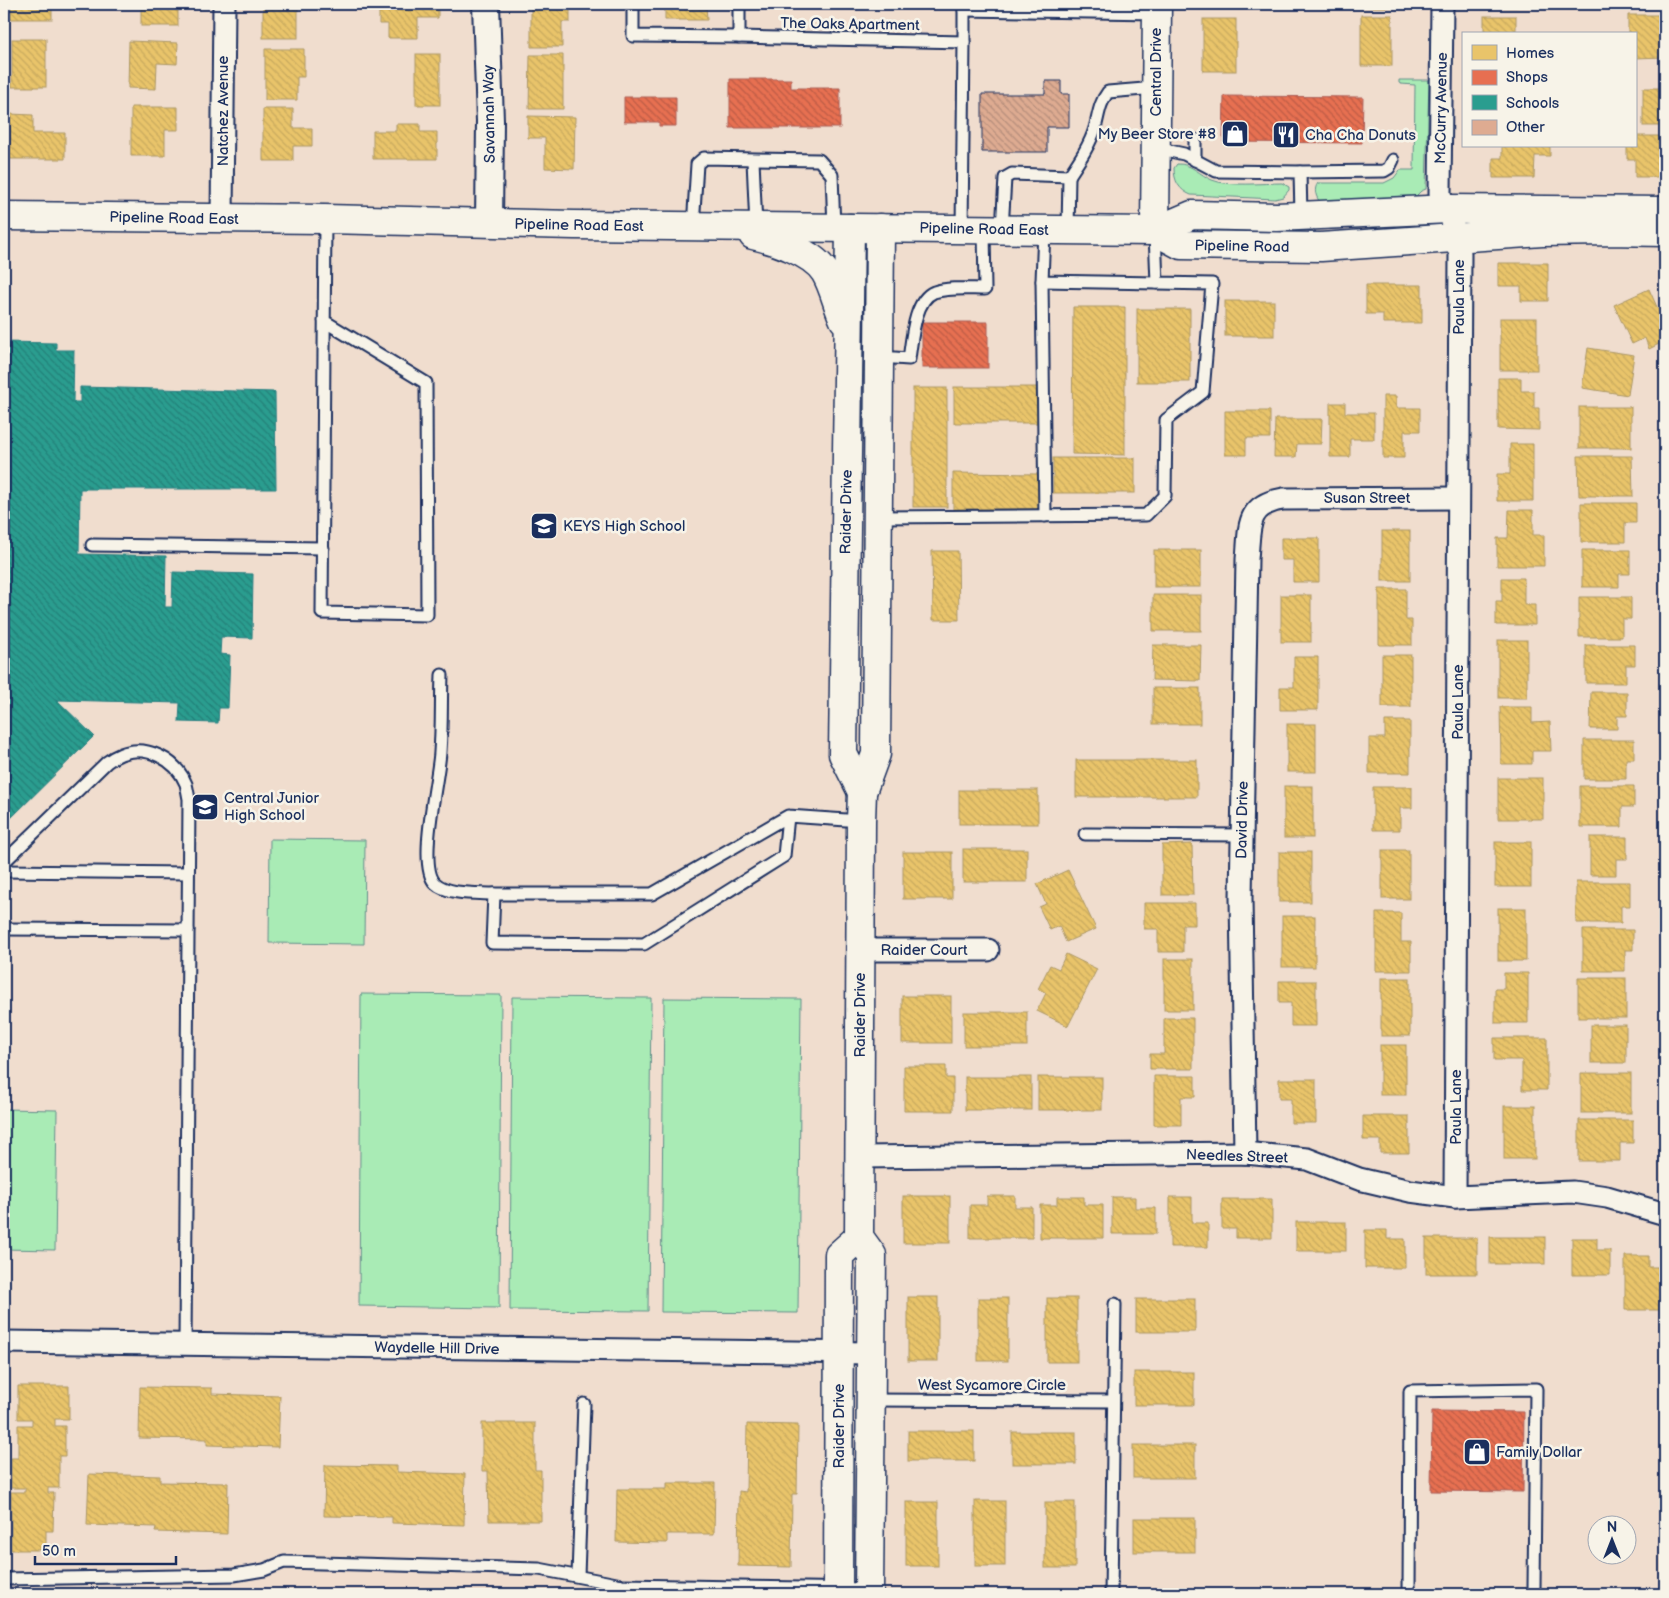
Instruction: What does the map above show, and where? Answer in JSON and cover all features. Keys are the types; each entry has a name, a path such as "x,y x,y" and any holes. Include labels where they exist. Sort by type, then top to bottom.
{"main road":[{"name":"Central Drive","path":"1155,231 1157,8"},
{"name":"Pipeline Road","path":"1155,231 1192,215 1277,217 1450,209 1665,211"},
{"name":"Pipeline Road East","path":"4,216 325,219 720,227 1155,231"},
{"path":"720,227 774,240 809,257 824,271 849,331"},
{"name":"Raider Drive","path":"842,228 849,331 843,754 862,792"},
{"name":"Raider Drive","path":"869,1592 872,1255 859,1237 862,792 876,754 880,228"},
{"name":"Pipeline Road","path":"1155,231 1181,245 1321,247 1456,237 1607,231 1665,232"},
{"path":"848,434 879,434"},
{"name":"Raider Drive","path":"838,1591 839,1255 859,1237"}],"street":[{"name":"Natchez Avenue","path":"222,218 224,4"},
{"name":"Savannah Way","path":"486,4 490,121 489,223"},
{"name":"McCurry Avenue","path":"1442,4 1440,193 1441,198 1450,209"},
{"name":"Paula Lane","path":"1450,209 1460,253 1455,1196"},
{"name":"Susan Street","path":"1276,500 1458,498"},
{"name":"David Drive","path":"1245,1153 1241,898 1246,559 1251,519 1260,507 1276,500"},
{"name":"Raider Court","path":"861,950 988,950"},
{"name":"Needles Street","path":"860,1157 1245,1153 1307,1159 1359,1179 1410,1190 1455,1196 1573,1192 1608,1196 1665,1214"},
{"name":"Waydelle Hill Drive","path":"4,1342 871,1354"}],"lane":[{"name":"The Oaks Apartment","path":"633,4 633,36 964,42"},
{"path":"739,4 739,38"},
{"path":"880,357 909,359 921,304 933,292 985,289 983,229 964,42 964,7 1157,8"},
{"path":"1046,516 1042,281 1069,176 1091,137 1101,100 1108,92 1156,88"},
{"path":"1195,140 1195,160"},
{"path":"1156,148 1178,152 1209,169 1220,172 1384,172 1389,168 1393,160"},
{"path":"692,226 697,164 704,158 819,160 832,175 842,228"},
{"path":"753,160 756,227"},
{"path":"1300,172 1301,216"},
{"path":"983,229 1005,178 1012,174 1069,176"},
{"path":"324,320 426,383 427,615 322,613 323,548 324,320 325,219"},
{"path":"1155,231 1156,283"},
{"path":"878,516 1146,515 1165,496 1166,420 1203,392 1212,284 1042,281"},
{"path":"92,545 323,548"},
{"path":"442,675 440,753 434,788 428,847 430,871 434,882 443,888 458,892 494,894 652,894 788,816 862,821"},
{"path":"4,862 107,762 121,754 136,751 152,753 166,759 178,770 186,784 189,799 185,1345"},
{"path":"494,894 492,943 644,944 784,856 788,816"},
{"path":"1085,834 1242,835"},
{"path":"4,871 188,872"},
{"path":"4,929 188,930"},
{"path":"1111,1594 1114,1304"},
{"path":"1408,1594 1410,1391 1536,1389 1534,1589 1532,1594"},
{"name":"West Sycamore Circle","path":"871,1400 1114,1401"},
{"path":"578,1576 584,1404"},
{"path":"4,1579 234,1575 264,1570 284,1562 539,1569 622,1585 869,1592"}],"green space":[{"path":"1399,80 1429,80 1426,189 1413,199 1321,203 1316,193 1318,183 1384,183 1394,178 1400,170 1414,170 1415,85 1401,84"},
{"path":"1177,164 1187,165 1208,178 1219,182 1236,184 1282,183 1289,187 1289,190 1283,197 1275,199 1191,195 1180,188 1176,181 1174,168"},
{"path":"270,839 365,840 364,944 269,943"},
{"path":"361,994 501,995 499,1308 359,1306"},
{"path":"512,997 651,998 648,1311 510,1310"},
{"path":"664,998 801,999 798,1313 661,1312"},
{"path":"4,1109 57,1110 55,1250 4,1249"}],"building: Homes":[{"path":"11,4 52,4 52,19 11,19"},
{"path":"141,4 178,4 178,26 141,26"},
{"path":"263,4 298,4 298,38 263,38"},
{"path":"379,4 438,4 438,18 418,18 418,38 388,38 388,24 379,24"},
{"path":"531,4 570,4 570,22 562,22 562,47 531,47"},
{"path":"665,4 706,4 707,20 665,20"},
{"path":"1204,4 1236,4 1236,8 1204,8"},
{"path":"1356,4 1393,4 1393,7 1356,7"},
{"path":"1485,4 1517,4 1517,7 1485,7"},
{"path":"1361,15 1392,15 1392,66 1361,66"},
{"path":"1628,15 1665,15 1665,57 1636,58 1636,32 1628,32"},
{"path":"1484,16 1516,16 1516,32 1484,32"},
{"path":"1203,19 1236,19 1236,71 1203,71"},
{"path":"12,39 46,39 46,87 12,87"},
{"path":"129,41 178,43 177,64 157,63 156,89 128,88"},
{"path":"265,49 304,49 304,77 297,77 297,100 265,100"},
{"path":"416,54 440,54 440,105 416,105"},
{"path":"530,55 563,55 563,109 529,109"},
{"path":"1643,88 1665,88 1665,126 1643,126"},
{"path":"131,107 178,107 178,130 165,130 165,156 131,156"},
{"path":"263,109 293,109 293,128 312,128 312,146 293,146 293,161 263,161"},
{"path":"10,114 33,115 33,133 65,133 65,159 10,159"},
{"path":"528,116 575,117 574,169 545,168 545,138 528,138"},
{"path":"396,124 420,124 420,132 437,132 437,159 373,159 373,131 396,131"},
{"path":"1636,136 1665,136 1665,177 1635,177 1635,159 1627,159 1627,148 1636,148"},
{"path":"1502,148 1550,148 1550,156 1535,156 1534,178 1493,178 1493,158 1502,158"},
{"path":"1498,263 1548,263 1548,301 1521,301 1521,286 1498,286"},
{"path":"1366,285 1422,285 1422,323 1383,323 1383,314 1366,314"},
{"path":"1649,289 1665,325 1665,341 1649,349 1645,338 1632,344 1614,305"},
{"path":"1225,301 1274,301 1274,336 1225,336"},
{"path":"1073,307 1125,307 1125,455 1072,454"},
{"path":"1137,309 1190,309 1190,382 1137,382"},
{"path":"1500,318 1537,318 1537,370 1500,370"},
{"path":"1588,348 1634,355 1628,395 1582,388"},
{"path":"1498,378 1521,378 1521,391 1534,391 1534,408 1539,408 1539,430 1498,429"},
{"path":"954,387 1040,387 1040,423 954,423"},
{"path":"913,388 947,388 947,507 913,507"},
{"path":"1383,396 1396,396 1396,408 1420,408 1420,431 1404,431 1404,458 1383,458"},
{"path":"1330,403 1345,403 1345,413 1374,413 1374,439 1350,439 1350,457 1330,457"},
{"path":"1579,407 1631,407 1631,448 1579,448"},
{"path":"1225,411 1270,411 1270,438 1246,438 1246,455 1225,455"},
{"path":"1275,419 1322,419 1321,444 1297,444 1296,457 1274,457"},
{"path":"1510,444 1533,444 1533,501 1497,501 1497,474 1510,474"},
{"path":"1578,456 1632,456 1633,496 1579,496"},
{"path":"1053,458 1135,458 1135,493 1053,493"},
{"path":"953,473 1039,474 1039,509 953,509"},
{"path":"1581,503 1636,503 1636,523 1625,523 1625,542 1581,542"},
{"path":"1509,510 1533,510 1533,535 1544,535 1544,566 1497,566 1497,538 1508,538"},
{"path":"1382,531 1410,531 1410,581 1382,581"},
{"path":"1281,538 1319,538 1319,582 1293,582 1293,560 1281,560"},
{"path":"1154,550 1201,550 1201,587 1154,587"},
{"path":"1582,550 1630,550 1630,574 1619,574 1619,587 1582,587"},
{"path":"932,551 958,551 959,620 933,620"},
{"path":"1502,578 1524,578 1524,605 1535,605 1535,625 1496,625 1496,601 1502,601"},
{"path":"1379,589 1406,589 1406,620 1412,620 1412,645 1379,645"},
{"path":"1153,595 1201,595 1201,631 1153,631"},
{"path":"1281,595 1311,595 1311,642 1281,642"},
{"path":"1579,597 1631,597 1631,619 1622,619 1622,637 1579,637"},
{"path":"1498,640 1527,640 1527,698 1498,698"},
{"path":"1153,645 1201,645 1200,681 1152,680"},
{"path":"1586,645 1635,645 1635,665 1626,665 1626,683 1586,683"},
{"path":"1382,655 1411,655 1411,707 1382,707"},
{"path":"1294,657 1318,657 1318,710 1280,710 1280,687 1294,687"},
{"path":"1153,688 1200,688 1200,724 1153,724"},
{"path":"1591,692 1627,692 1627,716 1617,716 1617,729 1590,729"},
{"path":"1500,707 1532,707 1532,723 1550,722 1551,751 1532,751 1532,764 1501,764"},
{"path":"1385,721 1410,721 1410,773 1369,773 1369,738 1385,738"},
{"path":"1287,724 1316,724 1316,772 1287,772"},
{"path":"1584,740 1634,740 1634,759 1626,759 1626,779 1584,779"},
{"path":"1076,760 1197,760 1197,797 1076,797"},
{"path":"1498,778 1543,778 1543,819 1498,819"},
{"path":"1284,786 1313,786 1313,838 1284,838"},
{"path":"1580,786 1634,786 1634,807 1622,807 1622,827 1580,827"},
{"path":"1373,787 1412,787 1412,808 1400,808 1400,830 1373,830"},
{"path":"959,790 1038,790 1038,824 959,824"},
{"path":"1590,837 1627,837 1627,859 1616,859 1616,875 1590,875"},
{"path":"1495,842 1531,842 1531,887 1495,887"},
{"path":"1192,844 1193,895 1162,895 1162,845"},
{"path":"963,849 1027,849 1027,882 963,882"},
{"path":"1382,850 1409,850 1409,899 1382,899"},
{"path":"903,852 952,852 952,899 903,899"},
{"path":"1279,852 1311,852 1311,902 1279,902"},
{"path":"1068,870 1096,929 1066,942 1059,926 1050,930 1039,907 1046,904 1037,884"},
{"path":"1576,882 1630,882 1630,906 1621,906 1621,923 1576,923"},
{"path":"1144,903 1195,903 1195,925 1183,925 1183,952 1158,952 1158,929 1144,929"},
{"path":"1498,908 1526,908 1526,961 1498,961"},
{"path":"1376,913 1401,913 1401,942 1411,942 1411,971 1376,971"},
{"path":"1282,916 1315,916 1315,967 1282,967"},
{"path":"1583,930 1633,930 1633,950 1625,950 1625,971 1583,971"},
{"path":"1066,954 1097,969 1068,1026 1037,1011 1046,993 1038,989 1050,965 1059,969"},
{"path":"1164,959 1193,959 1193,1010 1164,1010"},
{"path":"1504,973 1528,973 1528,1023 1495,1023 1495,989 1504,989"},
{"path":"1381,978 1410,978 1410,1036 1381,1036"},
{"path":"1578,978 1626,978 1626,1018 1578,1018"},
{"path":"1279,981 1316,981 1316,1026 1291,1026 1291,1003 1279,1003"},
{"path":"902,996 951,996 951,1043 902,1043"},
{"path":"964,1012 1027,1012 1027,1046 964,1046"},
{"path":"1164,1018 1193,1018 1193,1069 1150,1069 1150,1054 1164,1054"},
{"path":"1591,1025 1626,1025 1626,1063 1591,1063"},
{"path":"1494,1038 1547,1038 1547,1090 1522,1090 1522,1060 1494,1060"},
{"path":"1380,1045 1406,1045 1406,1095 1380,1095"},
{"path":"904,1066 946,1066 946,1078 953,1078 953,1111 904,1111"},
{"path":"1581,1073 1631,1073 1631,1113 1581,1113"},
{"path":"1154,1076 1195,1076 1195,1097 1181,1097 1181,1125 1154,1125"},
{"path":"965,1077 1031,1077 1031,1110 965,1110"},
{"path":"1038,1077 1102,1077 1102,1110 1038,1110"},
{"path":"1279,1079 1316,1079 1316,1123 1291,1123 1291,1099 1279,1099"},
{"path":"1504,1106 1535,1106 1535,1159 1504,1159"},
{"path":"1363,1116 1409,1116 1409,1153 1380,1153 1380,1140 1363,1140"},
{"path":"1579,1120 1633,1120 1633,1143 1620,1143 1620,1161 1579,1161"},
{"path":"903,1196 950,1196 950,1243 903,1243"},
{"path":"987,1196 1015,1196 1015,1207 1032,1207 1032,1238 970,1238 970,1205 987,1205"},
{"path":"1057,1197 1084,1197 1084,1205 1103,1205 1103,1238 1040,1238 1040,1205 1057,1205"},
{"path":"1112,1197 1135,1197 1135,1208 1156,1208 1156,1234 1112,1234"},
{"path":"1170,1197 1192,1197 1192,1223 1208,1223 1208,1247 1170,1247"},
{"path":"1222,1199 1272,1199 1272,1238 1236,1238 1236,1229 1222,1229"},
{"path":"1296,1222 1346,1222 1346,1251 1296,1251"},
{"path":"1365,1230 1387,1230 1387,1239 1405,1239 1405,1268 1365,1268"},
{"path":"1490,1237 1545,1237 1545,1264 1490,1264"},
{"path":"1426,1238 1477,1238 1477,1274 1426,1274"},
{"path":"1572,1238 1597,1238 1597,1250 1610,1250 1610,1275 1572,1275"},
{"path":"1625,1256 1648,1256 1648,1267 1664,1267 1664,1310 1625,1310"},
{"path":"908,1297 938,1297 938,1361 908,1361"},
{"path":"978,1298 1008,1298 1008,1361 978,1361"},
{"path":"1047,1298 1077,1298 1077,1362 1047,1362"},
{"path":"1136,1299 1195,1299 1195,1332 1136,1332"},
{"path":"1134,1372 1194,1372 1194,1405 1134,1405"},
{"path":"18,1386 69,1386 69,1419 55,1419 55,1426 65,1426 65,1456 59,1456 59,1488 48,1488 48,1493 54,1493 53,1531 46,1531 46,1550 11,1550 11,1492 25,1492 25,1488 11,1488 11,1458 18,1458 18,1425 32,1425 32,1419 18,1419"},
{"path":"140,1387 212,1388 212,1394 280,1396 278,1447 207,1445 207,1439 139,1438"},
{"path":"482,1423 535,1423 535,1470 541,1470 541,1521 489,1521 488,1471 482,1471"},
{"path":"747,1424 798,1425 797,1494 792,1494 791,1567 738,1566 739,1491 746,1492"},
{"path":"908,1431 974,1431 974,1461 908,1461"},
{"path":"1012,1432 1076,1432 1076,1464 1012,1464"},
{"path":"1133,1445 1195,1445 1195,1478 1133,1478"},
{"path":"325,1465 397,1466 397,1472 465,1474 464,1525 392,1523 392,1517 324,1516"},
{"path":"89,1474 160,1476 160,1482 228,1483 227,1534 155,1532 156,1527 87,1525"},
{"path":"667,1483 715,1483 714,1534 667,1534 667,1543 616,1542 617,1489 667,1489"},
{"path":"975,1501 1005,1501 1005,1566 975,1566"},
{"path":"906,1502 938,1502 938,1566 906,1566"},
{"path":"1045,1502 1075,1502 1075,1568 1045,1568"},
{"path":"1134,1518 1195,1518 1195,1552 1134,1552"},
{"path":"1193,1593 1193,1594 1133,1594"}],"building: Shops":[{"path":"730,79 791,79 791,88 840,88 840,128 730,128"},
{"path":"1224,96 1363,97 1362,143 1223,142"},
{"path":"624,97 676,97 676,126 659,126 659,122 624,122"},
{"path":"922,322 988,322 988,368 922,368"},
{"path":"1432,1411 1524,1412 1523,1492 1431,1491"}],"building: Schools":[{"path":"4,342 56,343 56,350 74,350 73,402 80,402 80,387 275,392 276,489 80,489 79,554 166,556 165,607 172,607 173,572 253,574 252,638 221,637 220,654 230,655 228,708 219,708 218,723 179,722 180,703 57,700 94,736 4,825"}],"building: Other":[{"path":"1045,81 1061,81 1061,94 1069,94 1069,127 1047,127 1047,152 982,152 982,94 1045,94"}],"place":[{"name":"My Beer Store #8","path":"1235,134"},
{"name":"Cha Cha Donuts","path":"1286,135"},
{"name":"KEYS High School","path":"544,526"},
{"name":"Central Junior High School","path":"205,807"},
{"name":"Family Dollar","path":"1477,1452"}]}
